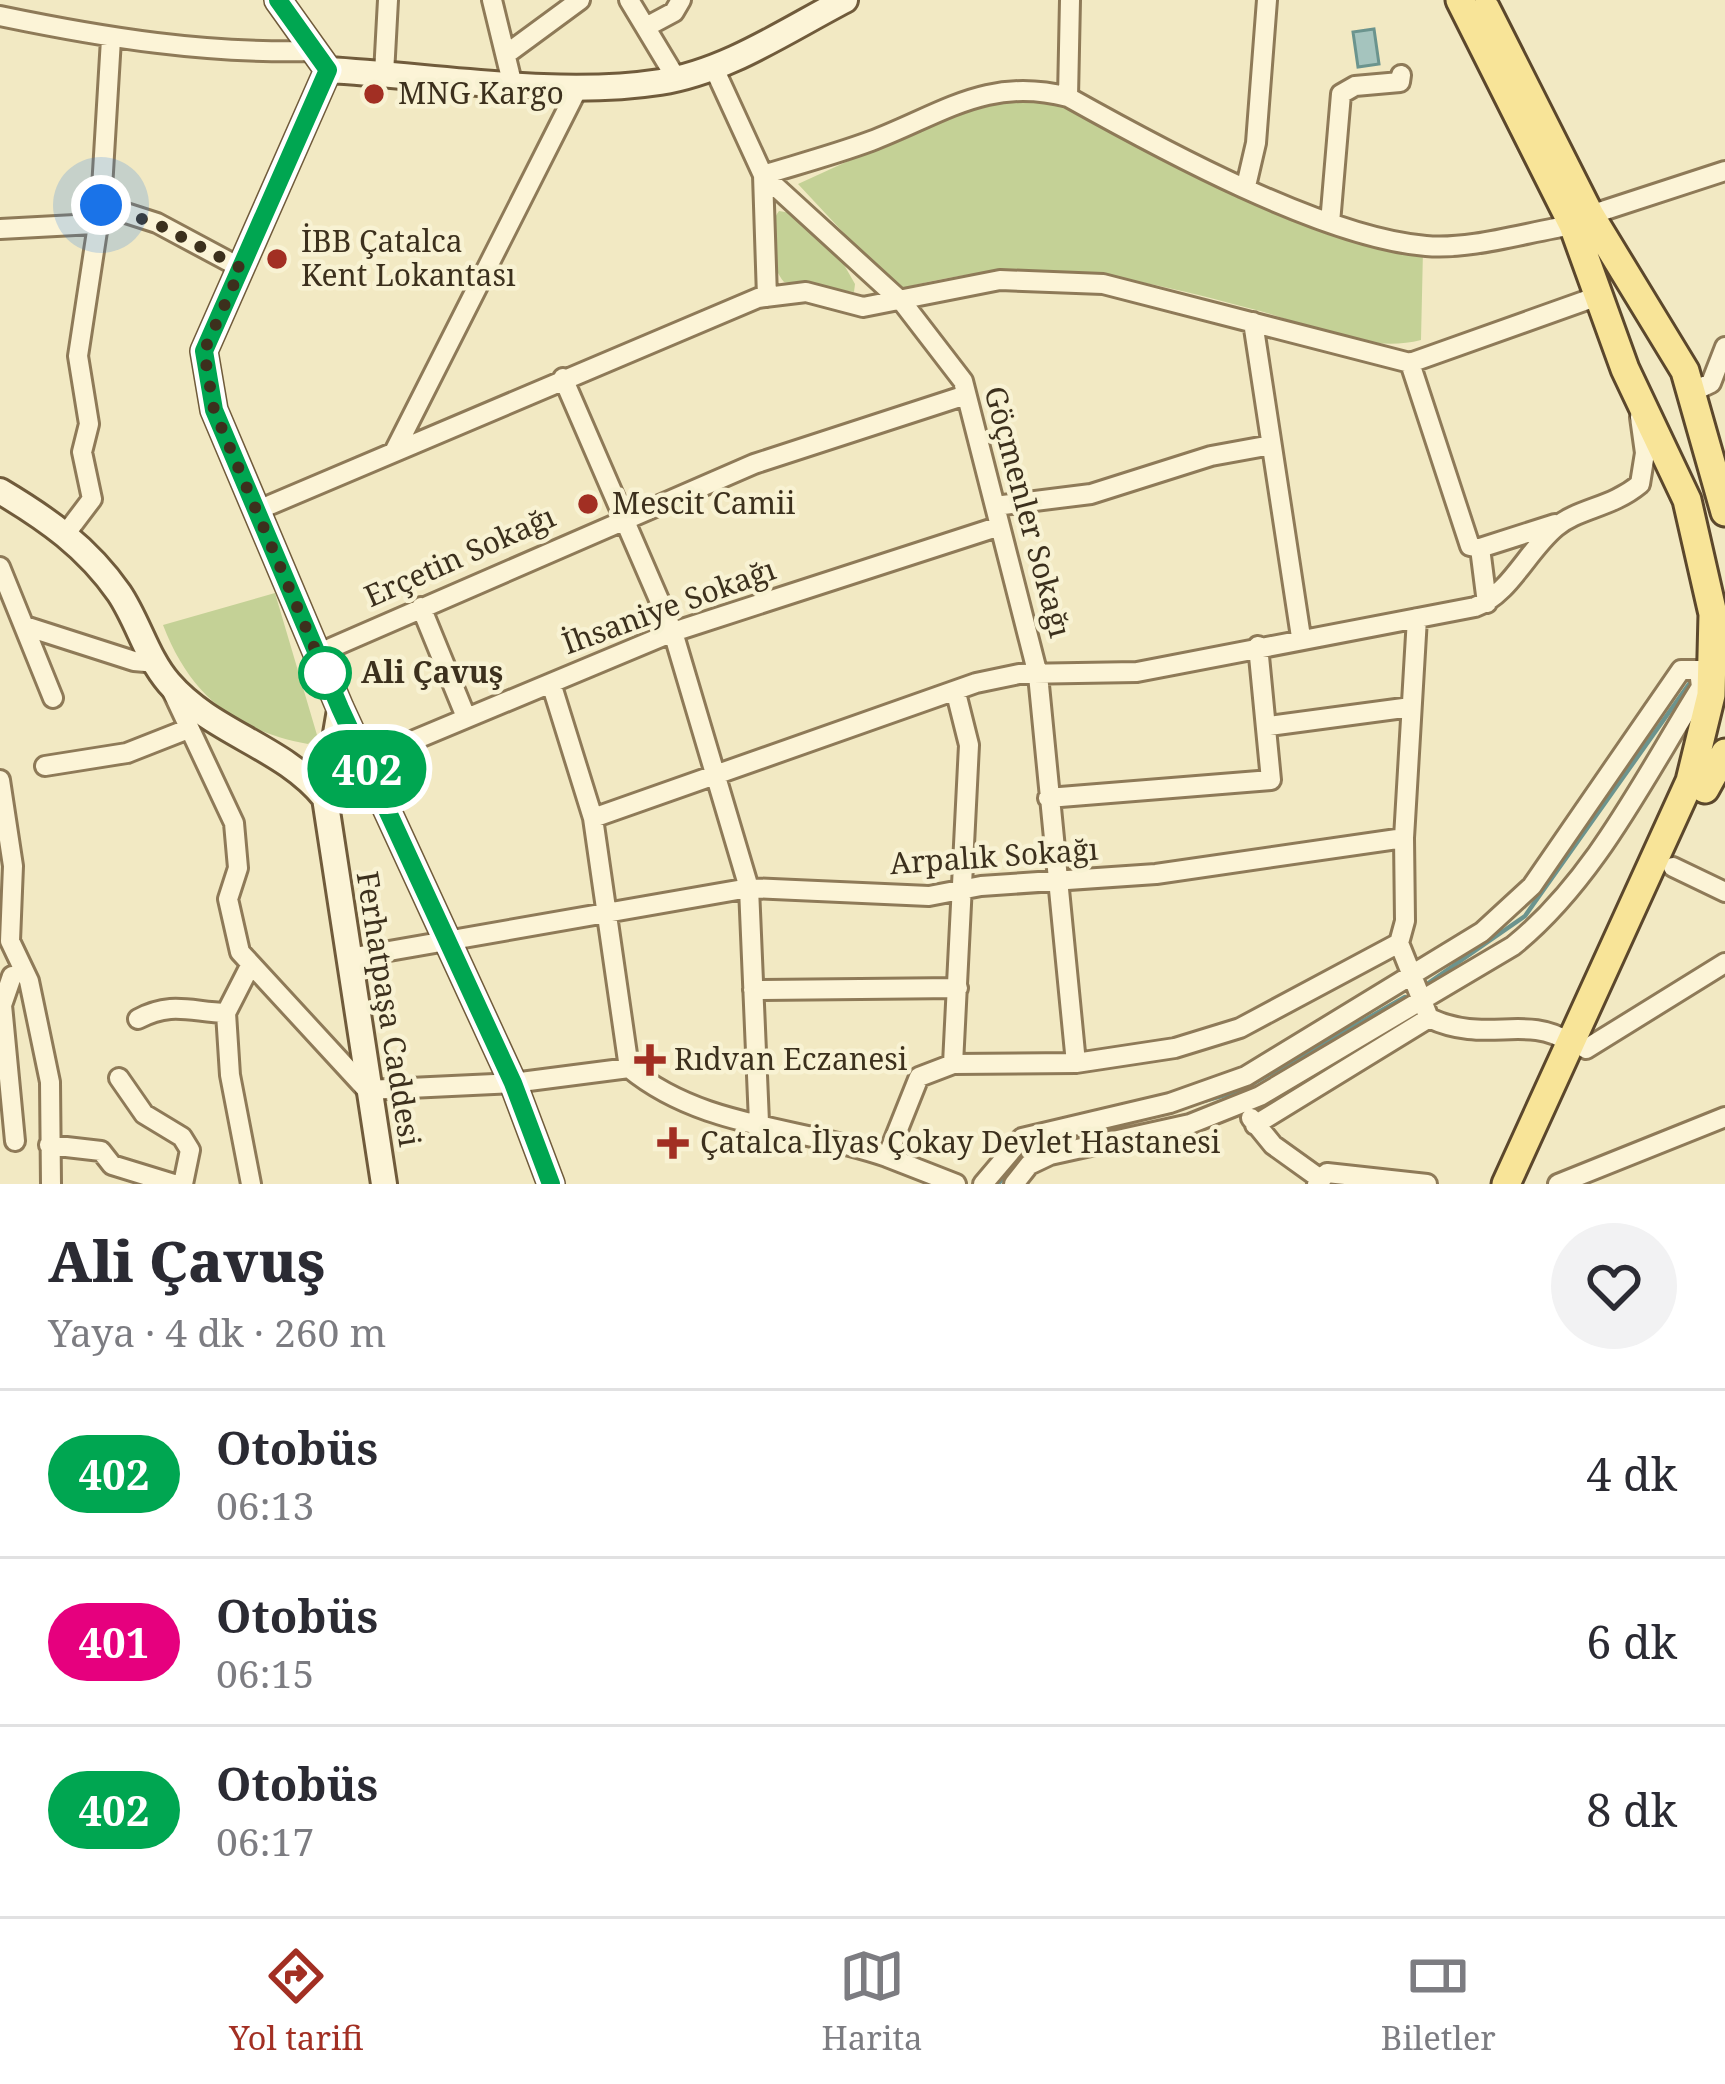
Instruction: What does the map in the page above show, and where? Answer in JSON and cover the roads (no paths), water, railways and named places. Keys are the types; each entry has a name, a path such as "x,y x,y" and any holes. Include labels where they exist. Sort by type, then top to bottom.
{"main road":[{"path":"278,0 322,61 384,74 579,86 676,78 713,66 844,0"},
{"path":"1460,0 1581,220 1674,349 1692,392 1725,512"},
{"path":"1481,0 1581,220 1601,295 1635,390 1682,487 1704,556 1713,614 1711,694 1700,751 1524,1184"},
{"path":"322,61 204,351 214,410 340,708 513,1083 550,1184"},
{"path":"1635,390 1643,352 1674,349"},
{"path":"1635,390 1672,404 1692,392"},
{"path":"0,490 67,532 119,593 162,672 213,721 292,764 325,798"},
{"name":"Ferhatpaşa Caddesi","path":"340,708 325,798 384,1184"},
{"path":"1506,1184 1673,867 1705,788 1725,716"},
{"path":"1705,788 1725,753"}],"street":[{"path":"384,74 388,0"},
{"path":"492,0 512,82"},
{"path":"508,53 580,0"},
{"path":"629,0 676,78"},
{"path":"646,27 674,12 681,0"},
{"path":"1068,97 1070,0"},
{"path":"1246,186 1256,143 1267,0"},
{"path":"0,16 111,39 322,61"},
{"path":"67,532 92,499 82,452 89,424 78,356 94,224 101,205 111,39"},
{"name":"Göçmenler Sokağı","path":"713,66 763,175 903,303 963,381 1038,675 1076,1063"},
{"path":"1330,223 1341,94 1354,86 1400,82 1401,74"},
{"path":"395,450 579,86"},
{"path":"767,297 763,175 873,140 973,95 1041,90 1068,97 1330,223 1429,247 1581,220 1725,171"},
{"path":"101,205 157,224 241,268"},
{"path":"0,229 94,224"},
{"path":"258,510 563,378 767,297 806,292 863,307 903,303 1000,280 1044,278 1102,284 1410,363 1601,295"},
{"path":"1253,322 1301,637"},
{"path":"1692,392 1711,383 1725,347"},
{"path":"1410,363 1470,546 1480,548 1618,503 1640,484 1645,454 1635,390"},
{"path":"563,378 673,632 749,888 759,1122"},
{"name":"Erçetin Sokağı","path":"317,654 754,464 966,395"},
{"name":"İhsaniye Sokağı","path":"364,761 673,632 997,516 1090,494 1211,456 1271,445"},
{"path":"593,818 997,678 1137,672 1487,603 1562,521"},
{"path":"1480,548 1487,603"},
{"path":"0,567 53,698"},
{"path":"421,607 466,717"},
{"path":"1417,618 1404,838 1405,921 1399,944 1426,1011 1457,1031 1552,1030 1579,1046 1725,963"},
{"path":"25,626 162,672 234,823 238,868 228,899 230,924 251,964 368,1090 513,1083 629,1069"},
{"path":"1048,798 1271,780 1258,646"},
{"path":"983,1184 1022,1138 1214,1090 1410,976 1514,907 1681,670 1686,666 1699,670 1702,687 1550,916 1426,1011 1256,1125"},
{"path":"551,683 593,818 629,1069 662,1096 727,1120 759,1122 887,1156 956,1184"},
{"path":"953,1064 965,889 968,745 956,693"},
{"path":"1269,726 1412,707"},
{"path":"45,766 127,753 188,729"},
{"path":"0,780 13,866 10,941 14,976 50,1082 51,1184"},
{"name":"Arpalık Sokağı","path":"349,958 749,888 905,897 1156,874 1404,838"},
{"path":"1673,867 1725,892"},
{"path":"887,1156 919,1076 953,1064 1076,1063 1175,1048 1240,1028 1399,944"},
{"path":"251,964 226,1013 230,1075 251,1184"},
{"path":"14,976 2,1005 15,1141"},
{"path":"753,990 958,988"},
{"path":"139,1019 160,1007 185,1005 198,1012 226,1013"},
{"path":"1014,1184 1029,1165 1050,1155 1190,1124 1245,1103 1426,1011"},
{"path":"49,1144 101,1150 112,1165 178,1184 190,1150 182,1138 144,1114 119,1078"},
{"path":"1245,1103 1273,1145 1318,1181 1327,1172 1427,1184"},
{"path":"1558,1184 1725,1117"}],"water":[{"path":"1374,29 1379,64 1358,67 1353,32"}],"waterway":[{"path":"1427,984 1525,916 1689,684"},
{"path":"1111,1126 1240,1091 1405,997"},
{"path":"998,1184 1024,1153 1042,1142"}],"place":[{"name":"MNG Kargo","path":"374,94"},
{"name":"İBB Çatalca Kent Lokantası","path":"277,259"},
{"name":"Mescit Camii","path":"588,504"},
{"name":"Ali Çavuş","path":"325,673"},
{"name":"Rıdvan Eczanesi","path":"650,1060"},
{"name":"Çatalca İlyas Çokay Devlet Hastanesi","path":"673,1143"}]}
